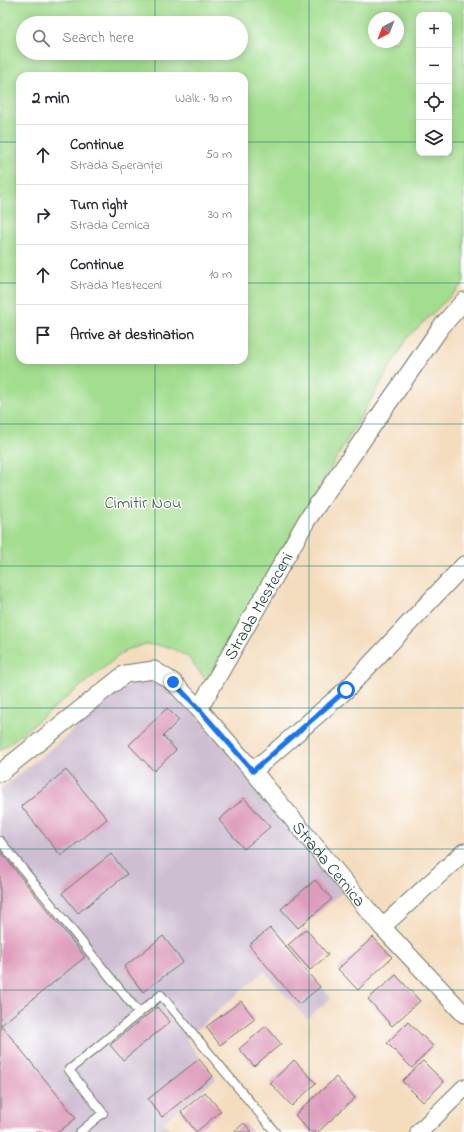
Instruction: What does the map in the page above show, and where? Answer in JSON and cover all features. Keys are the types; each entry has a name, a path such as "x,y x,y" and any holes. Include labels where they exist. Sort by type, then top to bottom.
{"street":[{"name":"Strada Mesteceni","path":"199,709 307,520 441,326 464,301"},
{"path":"253,771 346,690 464,565"},
{"path":"0,773 125,674 154,670 173,682 199,709"},
{"name":"Strada Cernica","path":"199,709 253,771 382,927 464,1014"},
{"path":"382,927 464,852"},
{"path":"419,1132 464,1088"}],"lane":[{"path":"0,841 139,1013"},
{"path":"80,1132 103,1113 69,1070 161,996 275,1132"}],"shaded area":[{"path":"156,677 172,686 343,892 284,943 331,998 307,1019 264,971 186,1039 216,1079 163,1122 173,1132 0,1132 0,790 129,685 142,679"}],"green space":[{"name":"Cimitir Nou","path":"0,0 464,0 464,283 407,338 206,680 188,657 169,647 146,644 126,650 0,751"}],"building":[{"path":"167,708 179,720 163,736 176,750 154,771 129,745"},
{"path":"66,770 107,819 61,856 21,806"},
{"path":"244,798 270,827 244,849 219,820"},
{"path":"0,851 85,957 1,1025 76,1118 59,1132 0,1132"},
{"path":"111,854 127,874 78,913 62,893"},
{"path":"315,880 332,899 298,928 281,909"},
{"path":"270,928 320,987 299,1004 249,945"},
{"path":"306,929 328,955 310,970 288,945"},
{"path":"163,936 183,962 143,992 124,967"},
{"path":"373,937 392,957 358,990 338,969"},
{"path":"396,975 420,1001 392,1026 368,999"},
{"path":"241,1001 255,1019 220,1045 206,1027"},
{"path":"157,1007 170,1022 123,1060 110,1045"},
{"path":"408,1022 433,1046 412,1068 387,1043"},
{"path":"266,1026 281,1044 254,1066 239,1049"},
{"path":"199,1059 213,1076 162,1117 148,1099"},
{"path":"294,1060 316,1083 292,1106 270,1083"},
{"path":"423,1061 444,1082 423,1102 402,1081"},
{"path":"336,1077 355,1098 318,1132 310,1132 295,1115"},
{"path":"205,1092 221,1111 196,1132 181,1112"},
{"path":"244,1123 252,1132 234,1132"}],"route":[{"path":"173,682 199,709 253,771 346,690"}]}
